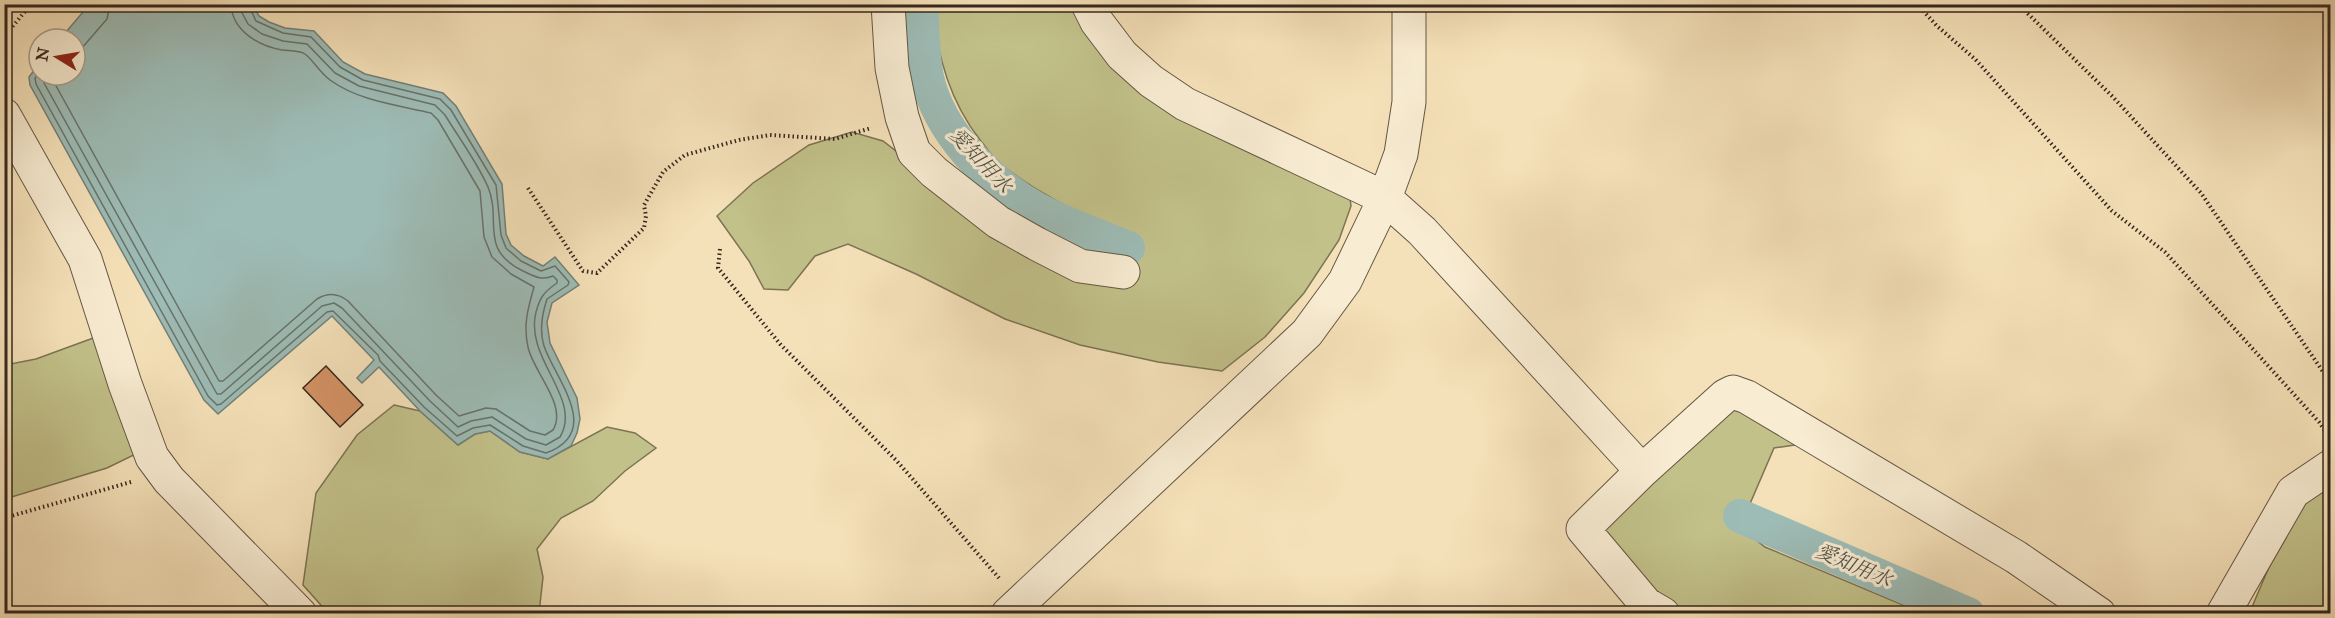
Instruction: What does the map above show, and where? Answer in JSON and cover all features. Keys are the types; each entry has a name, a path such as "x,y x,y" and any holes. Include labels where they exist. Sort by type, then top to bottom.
{"street":[{"path":"888,4 892,68 903,120 914,152 933,172 998,222 1080,266 1123,272"},
{"path":"1088,4 1097,22 1122,55 1150,81 1185,104 1385,198 1430,240 1642,471"},
{"path":"1014,608 1307,333 1345,280 1385,198 1401,154 1409,102 1409,4"},
{"path":"4,115 85,259 128,394 152,457 163,472 300,614"},
{"path":"1663,614 1646,604 1583,529 1642,471 1732,392 1747,397 2016,557 2099,614"},
{"path":"2223,614 2293,492 2331,467"}],"path":[{"path":"4,37 31,4"},
{"path":"1917,4 1937,26 1975,59 2112,211 2165,252 2319,422 2331,440"},
{"path":"2018,4 2114,97 2201,193 2331,382"},
{"path":"528,188 583,271 597,273 644,228 646,216 644,205 663,172 685,155 739,140 770,135 835,139 903,120"},
{"path":"720,249 718,268 780,344 896,460 1014,608"},
{"path":"4,518 163,472"}],"shaded area":[{"path":"933,4 1079,5 1082,19 1349,191 1351,206 1339,240 1304,293 1265,337 1222,371 1158,362 1080,345 1005,319 916,274 848,244 815,256 788,290 764,289 749,261 717,216 753,183 809,145 852,132 883,141 959,200 1128,283 1131,240 1062,204 1012,173 995,159 969,125 946,76 937,41"},
{"path":"96,337 140,452 107,468 5,499 5,365 36,359"},
{"path":"1727,404 1801,444 1774,448 1740,527 1765,547 1922,613 1690,613 1653,598 1598,531"},
{"path":"394,405 420,411 458,445 475,434 490,431 520,452 548,459 607,427 635,433 656,448 625,471 593,501 561,518 537,549 543,577 539,613 328,613 303,585 316,493 357,435"},
{"path":"2330,482 2330,613 2249,614 2295,506"}],"water":[{"path":"89,5 253,5 259,16 269,22 285,28 314,31 343,62 365,74 443,93 456,106 502,184 506,234 511,245 524,256 543,266 555,257 579,285 552,303 547,322 550,343 577,398 580,419 571,446 548,459 520,452 490,431 475,434 458,445 420,411 379,367 362,383 357,378 374,360 332,316 218,414 204,400 31,87 87,87 87,27 70,27"}],"building":[{"path":"326,366 363,405 340,427 303,388"}],"waterway":[{"name":"愛知用水","path":"921,4 925,68 933,97 942,117 968,153 1000,184 1035,208 1128,248"},
{"name":"愛知用水","path":"1740,516 1968,614"}]}
